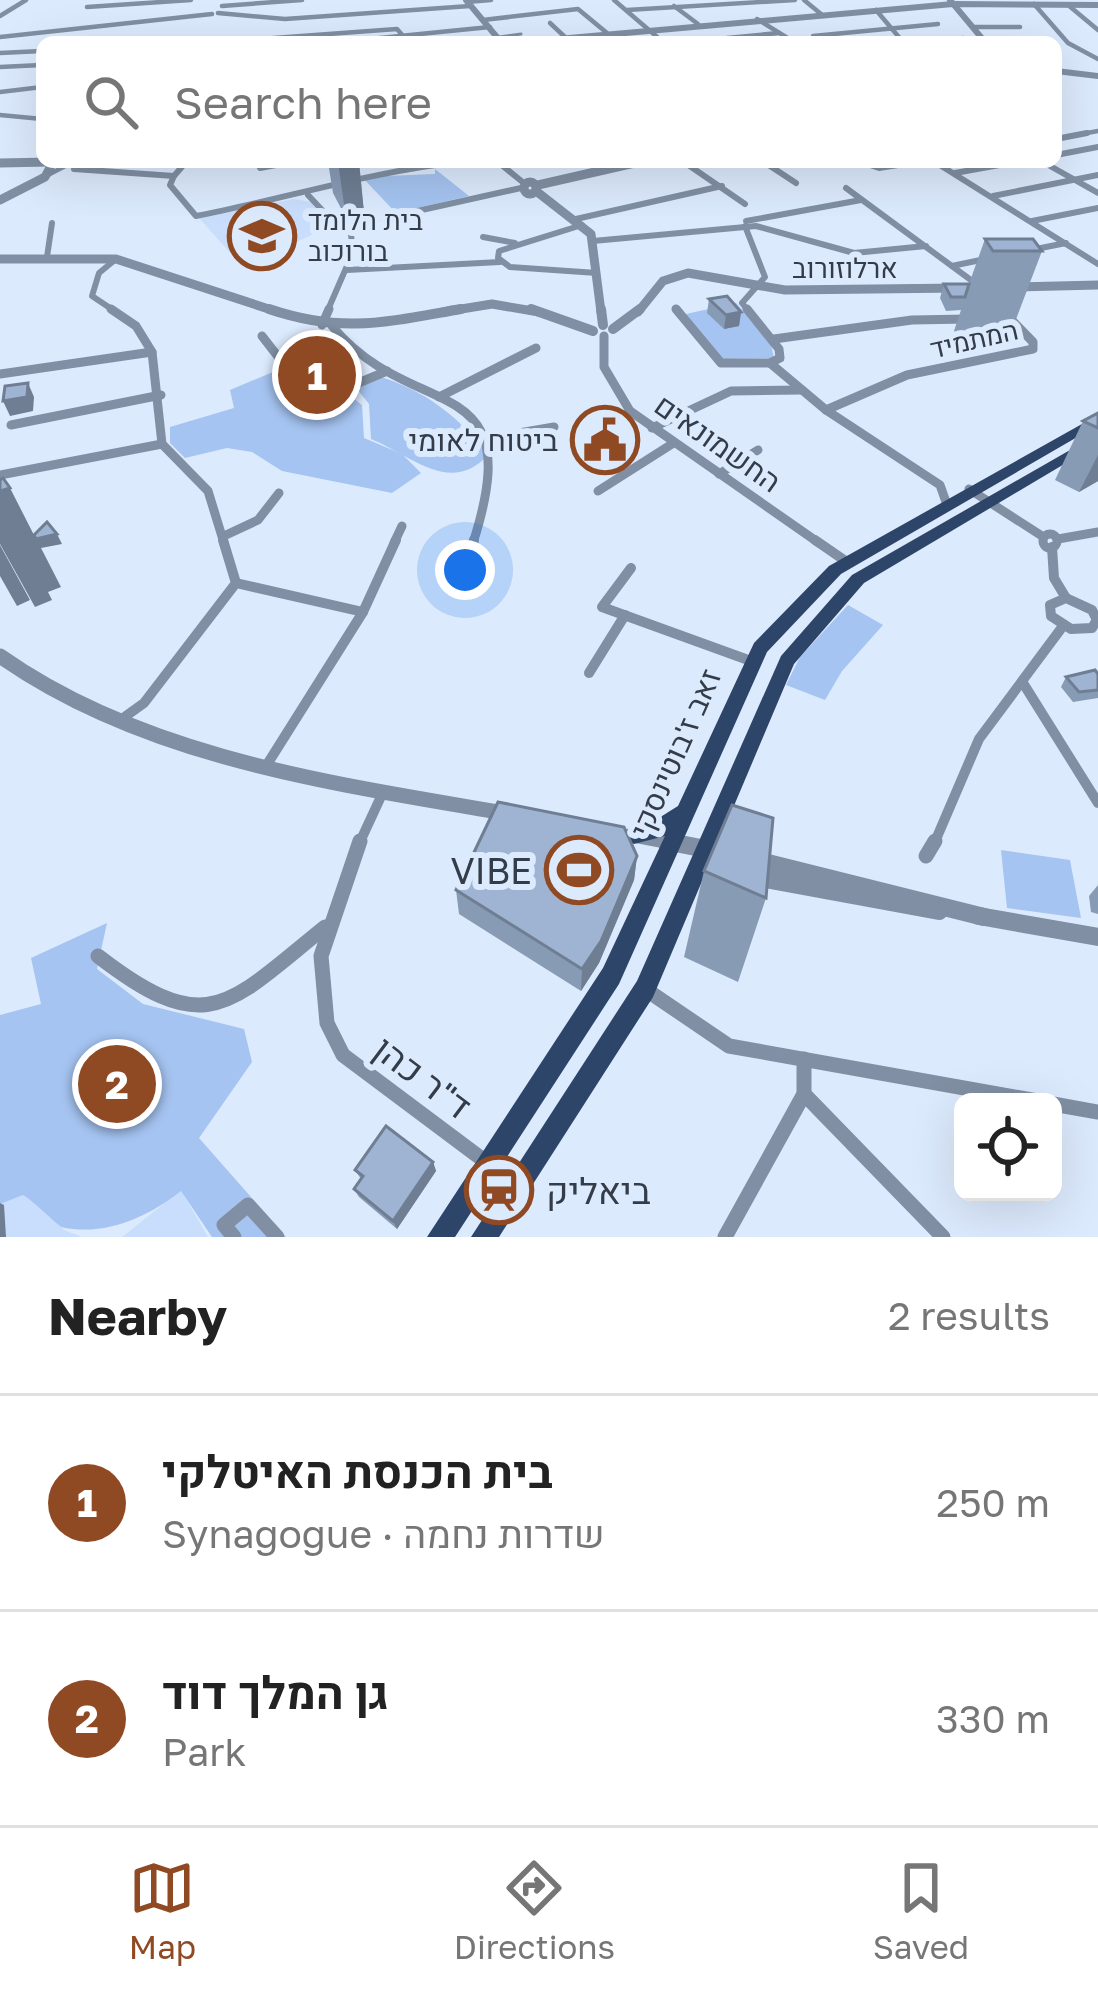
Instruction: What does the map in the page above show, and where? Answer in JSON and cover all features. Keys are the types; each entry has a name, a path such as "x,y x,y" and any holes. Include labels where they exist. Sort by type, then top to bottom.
{"main road":[{"name":"זאב ז'בוטינסקי","path":"440,1237 611,976 751,661 820,580 946,502 1098,419"},
{"path":"484,1237 645,989 712,866 773,689 809,633 858,579 1098,438"},
{"path":"634,835 667,826 688,808"}],"street":[{"path":"0,16 26,0"},
{"path":"93,0 87,7 191,0"},
{"path":"0,37 300,0"},
{"path":"214,10 285,19 491,0"},
{"path":"614,0 656,36"},
{"path":"627,10 795,0"},
{"path":"804,0 821,14"},
{"path":"468,3 491,31"},
{"path":"956,3 982,36"},
{"path":"956,3 982,36"},
{"path":"582,36 956,3 1097,4"},
{"path":"1032,5 1061,36"},
{"path":"674,6 698,23"},
{"path":"1072,6 1098,30"},
{"path":"417,36 491,31 578,9 607,33"},
{"path":"598,36 698,23 876,11"},
{"path":"876,11 898,36"},
{"path":"766,21 783,36"},
{"path":"550,22 563,36"},
{"path":"813,35 938,24"},
{"path":"974,27 1020,27"},
{"path":"301,36 397,29 403,36"},
{"path":"747,36 778,33"},
{"path":"1062,37 1098,58"},
{"path":"0,53 36,51"},
{"path":"0,68 36,65"},
{"path":"1062,70 1098,75"},
{"path":"0,92 36,88"},
{"path":"0,115 36,118"},
{"path":"1062,138 1097,132"},
{"path":"1062,154 1098,147"},
{"path":"0,160 36,161"},
{"path":"0,198 41,168"},
{"path":"45,177 46,168"},
{"path":"0,198 67,168"},
{"path":"83,168 106,176 174,176"},
{"path":"181,168 170,185 196,216 308,195 401,168"},
{"path":"504,168 523,186"},
{"path":"308,195 336,225 350,226 615,168"},
{"path":"694,168 745,204"},
{"path":"773,168 796,183"},
{"path":"945,168 1098,264"},
{"path":"954,173 982,168"},
{"path":"1053,168 1098,193"},
{"path":"993,196 1098,175"},
{"path":"500,262 500,251 515,243 722,186"},
{"path":"537,188 579,222"},
{"path":"847,188 952,266 965,282"},
{"path":"592,241 755,222 861,200"},
{"path":"1032,221 1098,208"},
{"path":"817,210 830,222"},
{"name":"החשמונאים","path":"579,222 592,241 604,368 630,411 847,562"},
{"path":"718,227 755,222 854,253 926,246"},
{"path":"43,257 52,223"},
{"path":"327,325 355,239 350,226"},
{"path":"676,309 721,363 770,363 780,358 774,339 742,304 760,286 765,273 745,226"},
{"path":"483,236 515,243"},
{"path":"1021,252 1066,243"},
{"path":"952,266 998,257"},
{"path":"116,259 99,273 92,296 136,326 152,352 161,395 162,444 208,491 226,535 236,583 144,703 117,724"},
{"path":"0,260 116,259 165,271 288,317 327,325 492,304 530,309 603,330"},
{"path":"347,270 500,262 544,272 597,273"},
{"name":"ארלוזורוב","path":"603,330 632,319 656,287 678,275 713,273 760,286 965,282 983,288"},
{"path":"1006,287 1098,286"},
{"name":"המתמיד","path":"826,410 872,395 907,375 1033,349 1033,342 997,304"},
{"path":"774,339 912,320 1010,319"},
{"path":"327,325 353,353 418,381 489,438 493,454 487,492 463,576"},
{"path":"262,336 304,390 338,392 387,371"},
{"path":"439,397 536,348"},
{"path":"0,374 152,352"},
{"path":"770,363 826,410 940,485 946,502"},
{"path":"652,428 731,391 802,389"},
{"path":"11,425 161,395"},
{"path":"489,438 554,427"},
{"path":"0,475 162,444"},
{"path":"598,491 672,444"},
{"path":"719,474 758,450"},
{"path":"969,489 1055,543 1098,532"},
{"path":"226,535 258,520 280,493"},
{"path":"268,763 363,612 402,526"},
{"path":"1055,543 1054,578 1066,598 1092,610 1097,625 1087,630 1063,626 1049,610 1053,601 1066,598"},
{"path":"631,568 602,607 751,661"},
{"path":"236,583 363,612"},
{"path":"589,673 625,615"},
{"path":"926,856 945,828 962,767 1012,689 1023,683 1063,626"},
{"path":"0,656 38,688 117,724 384,790 522,816"},
{"path":"1023,683 1098,803"},
{"name":"ד\"ר כהן","path":"384,790 325,927 321,1005 328,1034 343,1055 490,1165 527,1174"},
{"path":"612,831 672,842 712,866 1098,937"},
{"path":"712,866 984,917"},
{"path":"98,956 150,995 175,1006 202,1006 250,985 325,927"},
{"path":"645,989 729,1046 993,1093"},
{"path":"725,1237 804,1094 804,1059"},
{"path":"804,1094 943,1237"},
{"path":"1062,1106 1098,1112"},
{"path":"234,1237 224,1225 248,1205 277,1237"}],"shaded area":[{"path":"435,169 469,196 396,213 362,177 435,174"},
{"name":"בית הלומד בורוכוב","path":"294,199 311,202 329,227 290,245 281,265 241,265 199,218"},
{"path":"736,303 770,340 774,358 718,359 686,314"},
{"path":"280,369 298,393 331,381 362,405 364,438 402,454 421,473 392,493 282,471 252,452 227,448 185,458 170,443 170,427 234,408 230,390"},
{"path":"378,376 439,406 488,455 474,467 445,472 371,439 369,404 357,389"},
{"path":"848,605 883,625 842,671 825,700 786,685 800,657"},
{"path":"1001,850 1070,860 1081,918 1007,908"},
{"path":"107,923 97,969 143,1004 244,1029 252,1062 199,1138 286,1237 212,1237 181,1191 140,1216 94,1229 61,1227 23,1195 0,1204 0,1015 41,1004 31,958"},
{"path":"181,1190 208,1237 122,1237"},
{"path":"23,1194 64,1230 82,1237 0,1237 0,1204"}],"building":[{"path":"985,239 1033,239 1042,251 993,251"},
{"path":"944,284 969,284 965,297 951,297"},
{"path":"727,296 741,312 726,315 709,299"},
{"path":"316,351 328,365 309,367 300,356"},
{"path":"28,383 27,397 3,401 5,386"},
{"path":"1098,413 1098,428 1083,421"},
{"path":"47,522 57,534 36,539 34,535"},
{"path":"1095,670 1098,690 1079,692 1066,677"},
{"path":"498,802 624,827 637,856 601,941 582,969 456,890"},
{"path":"732,805 773,818 766,898 704,871"},
{"path":"386,1126 433,1162 393,1221 354,1189 363,1176 355,1170"}],"place":[{"name":"בית הלומד בורוכוב","path":"262,236"},
{"name":"בית הכנסת האיטלקי","path":"317,375"},
{"name":"ביטוח לאומי","path":"605,440"},
{"name":"VIBE","path":"579,870"},
{"name":"גן המלך דוד","path":"117,1084"},
{"name":"ביאליק","path":"499,1190"}]}
